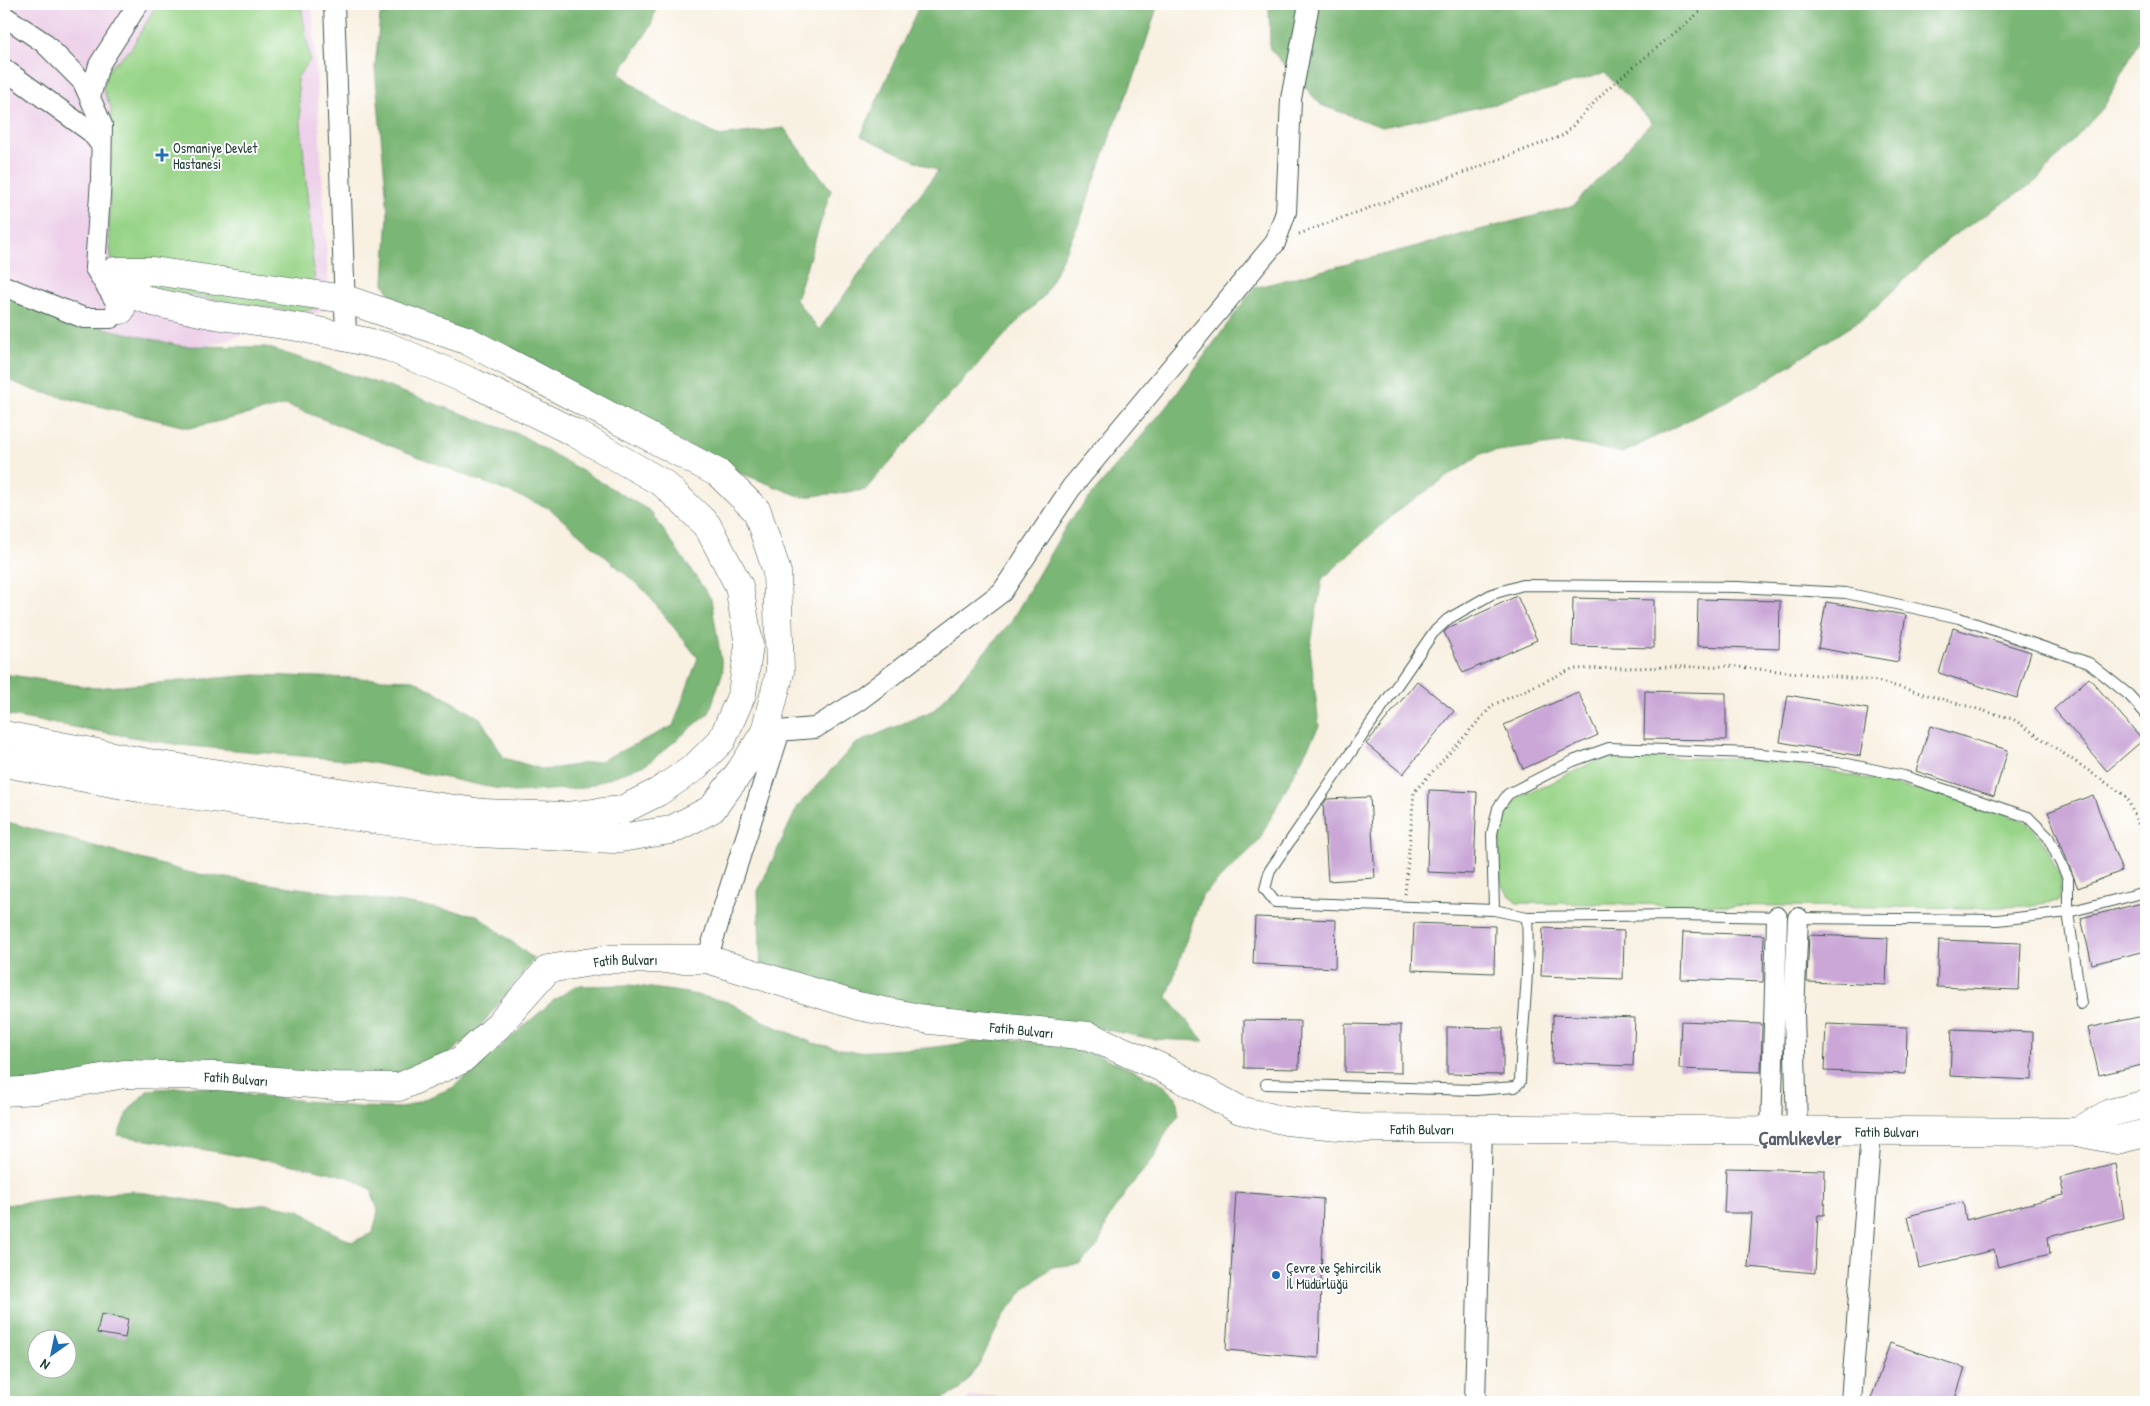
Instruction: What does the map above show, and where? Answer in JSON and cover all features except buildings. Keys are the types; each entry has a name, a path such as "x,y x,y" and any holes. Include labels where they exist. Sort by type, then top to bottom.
{"street":[{"path":"90,97 99,65 138,4"},
{"path":"334,4 346,299 346,334 340,336"},
{"path":"4,763 145,789 478,833 614,839 671,830 712,809 773,732 816,728 858,701 1002,592 1071,488 1275,243 1286,212 1292,99 1309,4"},
{"path":"4,16 43,42 83,82 102,125 94,268 121,310"},
{"path":"4,68 91,132 101,145"},
{"path":"121,310 115,271 153,271 346,299 466,340 718,473 757,512 778,572 780,672 773,732 707,959"},
{"path":"4,286 84,318 111,318 121,310"},
{"path":"4,735 163,766 396,801 483,813 567,816 622,810 658,792 694,768 722,740 742,694 748,645 739,586 706,524 664,484 575,433 474,383 389,347 304,328 215,315 153,302 119,289 121,310"},
{"path":"1777,917 1784,1131"},
{"path":"1784,1131 1794,1012 1798,918"},
{"name":"Fatih Bulvarı","path":"4,1092 36,1090 124,1074 217,1076 335,1086 399,1087 461,1060 498,1027 548,969 610,959 707,959 858,1006 930,1020 1089,1036 1160,1067 1240,1110 1286,1121 1359,1128 2077,1132 2117,1140 2146,1133"},
{"path":"2077,1132 2110,1113 2146,1104"},
{"path":"1475,1402 1482,1128"},
{"path":"1851,1402 1871,1132"}],"lane":[{"path":"2146,714 2129,695 2090,663 1959,618 1846,593 1738,587 1523,585 1492,594 1448,619 1433,633 1270,870 1264,889 1275,902 1494,910 1527,917 1777,917 1998,920 2068,912 2146,892"},
{"path":"1494,910 1492,834 1498,808 1508,794 1573,761 1609,748 1751,753 1838,762 1904,776 2028,816 2048,837 2068,878 2068,912 2081,1004"},
{"path":"1266,1084 1475,1090 1515,1087 1520,1082 1523,1012 1529,953 1527,917"}],"path":[{"path":"1275,243 1564,135 1606,90 1701,11 1706,4"},
{"path":"1404,907 1414,792 1493,705 1572,669 1728,666 1877,681 2013,719 2127,797 2146,844"}],"shaded area":[{"name":"Osmaniye Devlet Hastanesi","path":"4,4 312,4 330,309 171,357 4,306"},
{"path":"970,1396 991,1396 1072,1402 965,1402"}],"green space":[{"path":"157,4 301,5 310,60 297,78 317,308 297,312 136,287 113,277 109,234 111,108 103,89 108,69 131,49"},
{"path":"426,4 657,4 651,26 619,73 660,105 719,136 784,128 831,190 796,300 819,330 882,243 938,171 861,136 920,4 1158,4 1137,70 1112,131 1080,221 1044,296 1018,321 938,407 865,490 802,497 738,472 624,414 402,317 384,283 388,213 375,68 380,15"},
{"path":"1269,4 2146,4 2146,27 2104,107 2035,182 1947,240 1865,317 1760,384 1623,453 1567,442 1483,453 1401,508 1322,579 1310,649 1319,726 1258,842 1201,897 1167,997 1204,1041 1152,1039 1077,1024 949,1012 761,977 758,891 798,806 855,744 934,710 1010,623 1068,523 1172,400 1254,288 1573,206 1652,122 1605,73 1510,101 1382,127 1321,105 1270,49"},
{"path":"4,288 87,324 181,346 266,347 386,386 521,435 650,511 711,599 723,671 709,713 647,764 583,788 514,792 368,762 179,745 4,715 4,674 95,688 255,675 414,680 480,718 504,758 545,770 600,761 673,726 698,658 645,591 549,508 287,405 190,428 33,390 4,378"},
{"path":"1601,758 1732,758 1811,767 1961,799 2023,820 2036,832 2047,847 2061,879 2059,901 2026,906 1975,908 1517,903 1503,888 1497,868 1502,824 1511,807 1520,796"},
{"path":"4,821 191,873 477,915 534,959 476,1032 419,1078 4,1083"},
{"path":"630,985 687,993 728,1002 769,1024 813,1043 854,1052 927,1048 997,1039 1047,1042 1098,1055 1160,1082 1176,1097 1179,1115 1166,1132 1154,1158 1132,1184 1110,1215 1098,1246 1080,1264 1052,1267 1025,1288 1002,1318 979,1365 960,1390 937,1402 4,1402 4,1205 132,1191 240,1208 267,1204 300,1210 328,1230 352,1242 373,1233 378,1211 371,1189 348,1177 311,1168 118,1135 128,1111 148,1090 195,1086 359,1107 402,1108 452,1088 554,1000 576,986"}],"place":[{"name":"Osmaniye Devlet Hastanesi","path":"162,155"},
{"name":"Çevre ve Şehircilik İl Müdürlüğü","path":"1276,1275"}],"district":[{"name":"Çamlıkevler","path":"1800,1138"}]}
